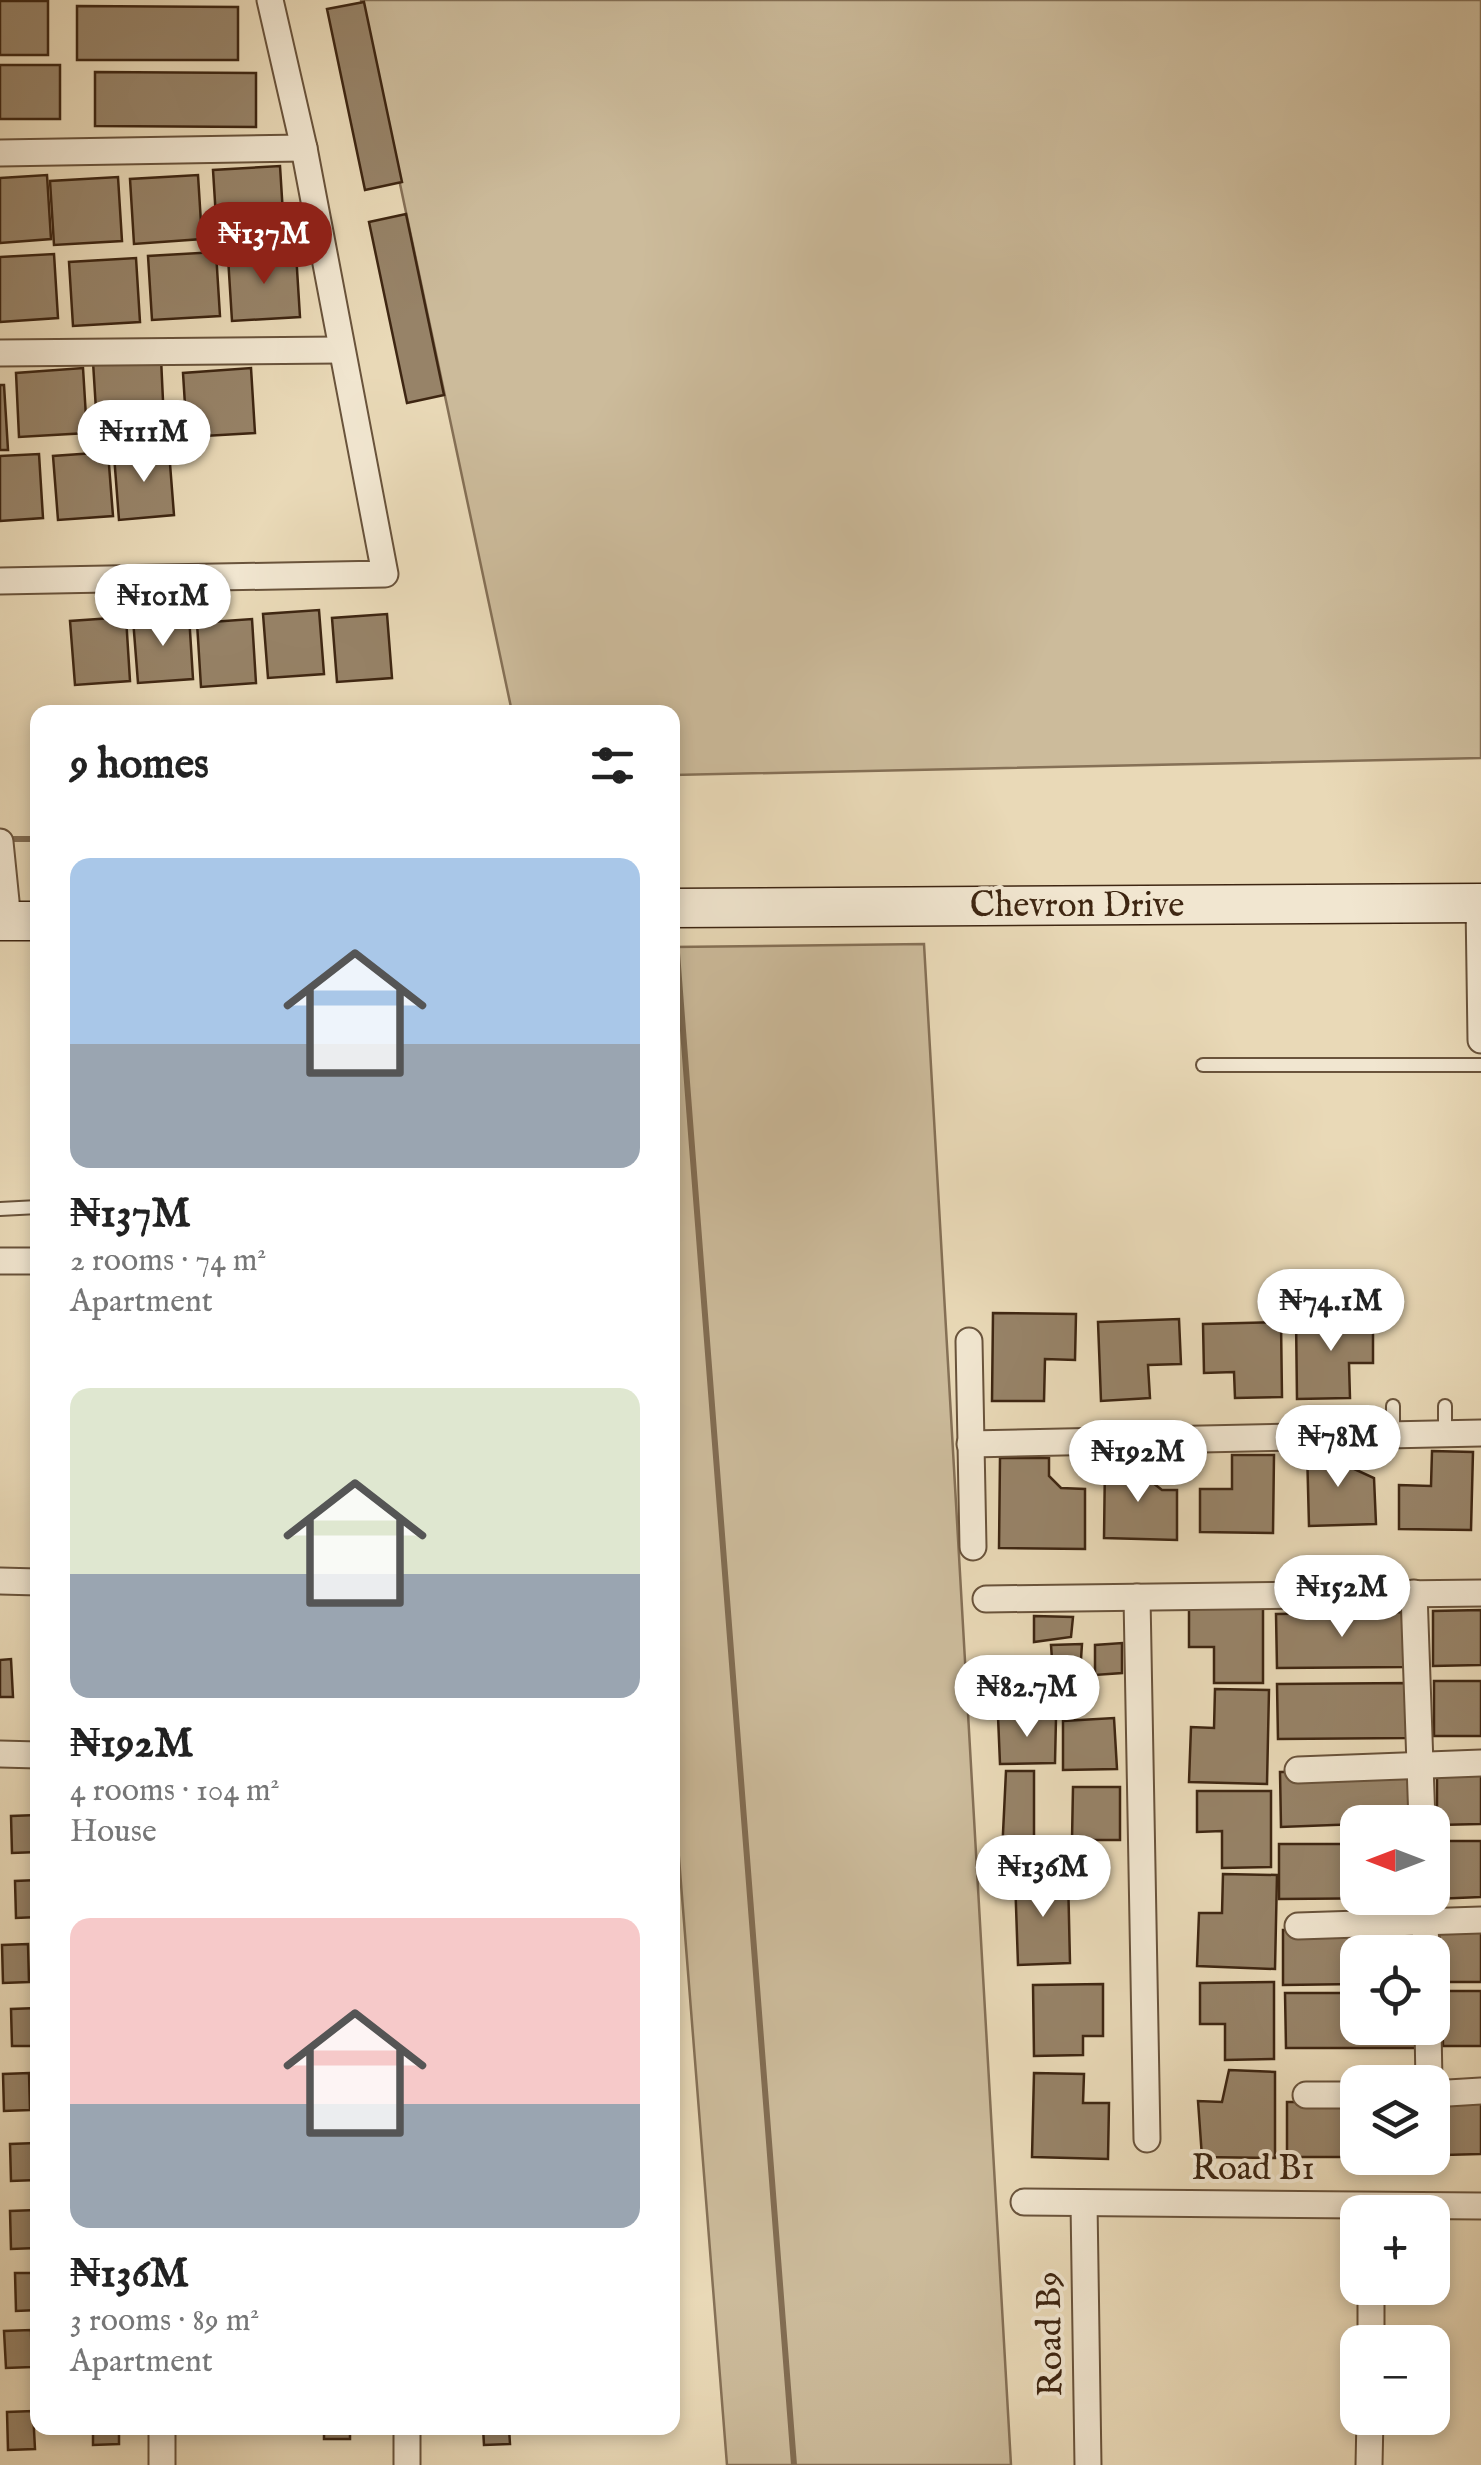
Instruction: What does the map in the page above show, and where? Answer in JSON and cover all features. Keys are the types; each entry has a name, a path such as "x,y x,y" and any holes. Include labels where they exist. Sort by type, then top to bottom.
{"main road":[{"name":"Chevron Drive","path":"680,908 1480,904"}],"street":[{"path":"0,581 385,574 304,148 270,0"},
{"path":"0,153 304,148"},
{"path":"0,354 340,350"},
{"path":"1,852 15,921"},
{"path":"1480,904 1481,1040"},
{"path":"0,1262 30,1261"},
{"path":"968,1341 973,1547"},
{"path":"970,1444 1481,1433"},
{"path":"0,1582 30,1582"},
{"path":"986,1599 1481,1593"},
{"path":"1414,1594 1421,1805"},
{"path":"1138,1597 1147,2139"},
{"path":"0,1754 30,1754"},
{"path":"1298,1770 1481,1763"},
{"path":"1298,1926 1385,1915"},
{"path":"1450,1915 1481,1920"},
{"path":"1450,2093 1481,2091"},
{"path":"1306,2095 1340,2095"},
{"name":"Road B1","path":"1024,2202 1340,2208"},
{"name":"Road B9","path":"1084,2203 1088,2465"},
{"name":"Road B1","path":"1450,2207 1481,2206"},
{"path":"162,2435 162,2465"},
{"path":"407,2435 407,2465"},
{"path":"1370,2435 1370,2465"}],"lane":[{"path":"1203,1066 1481,1065"},
{"path":"0,1209 30,1207"},
{"path":"1393,1406 1393,1435"},
{"path":"1445,1406 1445,1434"}],"shaded area":[{"path":"361,0 1481,0 1481,758 680,775 680,705 511,705"},
{"path":"924,944 1011,2465 727,2465 680,1871 680,947"}],"building":[{"path":"0,1 48,1 48,55 0,55"},
{"path":"364,2 402,182 365,190 327,9"},
{"path":"77,6 238,7 238,60 77,60"},
{"path":"0,65 60,65 60,119 0,119"},
{"path":"95,72 256,73 256,127 95,126"},
{"path":"280,166 284,230 217,234 213,170"},
{"path":"47,175 51,239 0,243 0,178"},
{"path":"198,175 202,239 134,244 130,179"},
{"path":"118,177 122,241 54,245 50,181"},
{"path":"406,214 444,395 407,403 369,222"},
{"path":"216,252 220,316 152,320 148,256"},
{"path":"296,253 300,317 232,321 228,257"},
{"path":"54,254 58,318 0,322 0,257"},
{"path":"136,258 140,322 73,326 69,262"},
{"path":"161,358 164,422 97,426 93,362"},
{"path":"83,368 87,433 19,437 16,373"},
{"path":"251,368 255,433 187,437 183,373"},
{"path":"0,385 4,385 8,450 0,450"},
{"path":"169,451 174,515 119,520 114,455"},
{"path":"108,452 113,516 58,520 53,456"},
{"path":"39,454 43,518 0,521 0,456"},
{"path":"319,610 324,674 268,678 263,614"},
{"path":"387,614 392,678 337,682 332,618"},
{"path":"189,615 193,679 138,683 133,619"},
{"path":"126,617 130,681 75,685 70,621"},
{"path":"252,619 256,683 201,687 197,623"},
{"path":"993,1313 1076,1314 1075,1360 1045,1359 1044,1401 992,1401"},
{"path":"1296,1317 1373,1317 1373,1363 1349,1363 1350,1398 1297,1399"},
{"path":"1179,1319 1181,1364 1148,1365 1150,1398 1101,1401 1098,1322"},
{"path":"1281,1322 1282,1397 1235,1398 1234,1372 1204,1373 1203,1324"},
{"path":"1346,1448 1352,1468 1374,1478 1376,1524 1309,1526 1307,1449"},
{"path":"1432,1451 1473,1452 1471,1530 1399,1529 1399,1485 1431,1486"},
{"path":"1232,1455 1274,1455 1273,1533 1200,1532 1200,1489 1232,1489"},
{"path":"1000,1458 1049,1458 1049,1476 1061,1488 1085,1489 1085,1549 999,1548"},
{"path":"1105,1462 1146,1463 1153,1483 1162,1490 1177,1490 1177,1540 1104,1538"},
{"path":"1263,1605 1263,1683 1214,1683 1214,1647 1189,1647 1189,1606"},
{"path":"1481,1610 1481,1665 1433,1666 1433,1611"},
{"path":"1408,1612 1408,1667 1277,1668 1276,1614"},
{"path":"1034,1616 1073,1617 1071,1637 1034,1642"},
{"path":"1122,1643 1122,1673 1095,1675 1095,1645"},
{"path":"1082,1644 1080,1674 1053,1674 1051,1645"},
{"path":"1024,1658 1027,1710 985,1713 981,1663"},
{"path":"11,1659 13,1697 0,1697 0,1660"},
{"path":"1434,1681 1481,1681 1481,1736 1434,1736"},
{"path":"1409,1683 1409,1738 1278,1739 1277,1684"},
{"path":"1215,1689 1269,1690 1267,1784 1189,1782 1191,1727 1214,1728"},
{"path":"998,1716 1056,1718 1055,1763 1000,1764"},
{"path":"1114,1718 1117,1769 1063,1770 1063,1721"},
{"path":"1481,1769 1481,1824 1450,1825 1450,1805 1437,1805 1437,1770"},
{"path":"1006,1771 1034,1771 1034,1855 1002,1854"},
{"path":"1412,1771 1412,1805 1340,1805 1340,1825 1281,1827 1280,1772"},
{"path":"1073,1787 1120,1787 1120,1840 1072,1840"},
{"path":"1197,1791 1271,1791 1271,1867 1222,1868 1222,1831 1197,1832"},
{"path":"30,1815 30,1852 12,1853 11,1816"},
{"path":"1450,1841 1481,1841 1481,1897 1450,1898"},
{"path":"1279,1844 1340,1844 1340,1899 1279,1899"},
{"path":"1223,1874 1277,1875 1275,1969 1197,1966 1199,1913 1222,1913"},
{"path":"1068,1876 1070,1963 1018,1965 1015,1877"},
{"path":"30,1880 30,1917 16,1918 15,1881"},
{"path":"1439,1927 1481,1927 1481,1982 1450,1982 1450,1935 1439,1935"},
{"path":"1414,1929 1414,1935 1340,1935 1340,1984 1283,1985 1283,1930"},
{"path":"28,1944 29,1982 3,1983 2,1945"},
{"path":"1274,1982 1274,2059 1225,2060 1225,2024 1200,2024 1200,1983"},
{"path":"1103,1984 1103,2036 1083,2036 1083,2055 1034,2056 1033,1985"},
{"path":"1450,1991 1481,1991 1481,2046 1443,2046 1450,2045"},
{"path":"1285,1993 1340,1993 1340,2045 1418,2048 1286,2048"},
{"path":"30,2008 30,2046 12,2046 11,2009"},
{"path":"1229,2070 1275,2072 1275,2158 1202,2157 1198,2101 1222,2102"},
{"path":"29,2073 30,2110 4,2111 3,2074"},
{"path":"1034,2073 1084,2074 1083,2103 1109,2103 1108,2159 1032,2157"},
{"path":"1481,2099 1481,2154 1450,2155 1450,2100"},
{"path":"1287,2102 1340,2102 1340,2157 1287,2157"},
{"path":"30,2143 30,2180 11,2181 10,2144"},
{"path":"30,2210 30,2248 11,2249 10,2211"},
{"path":"15,2273 30,2273 30,2310 16,2311"},
{"path":"30,2330 30,2367 6,2368 4,2331"},
{"path":"30,2411 30,2435 34,2435 35,2449 8,2450 7,2412"},
{"path":"93,2435 119,2435 119,2444 93,2445"},
{"path":"324,2435 350,2435 350,2439 324,2439"},
{"path":"483,2435 509,2435 510,2444 484,2445"}],"waterway":[{"path":"4,839 30,839"},
{"path":"680,992 794,2465"}]}
